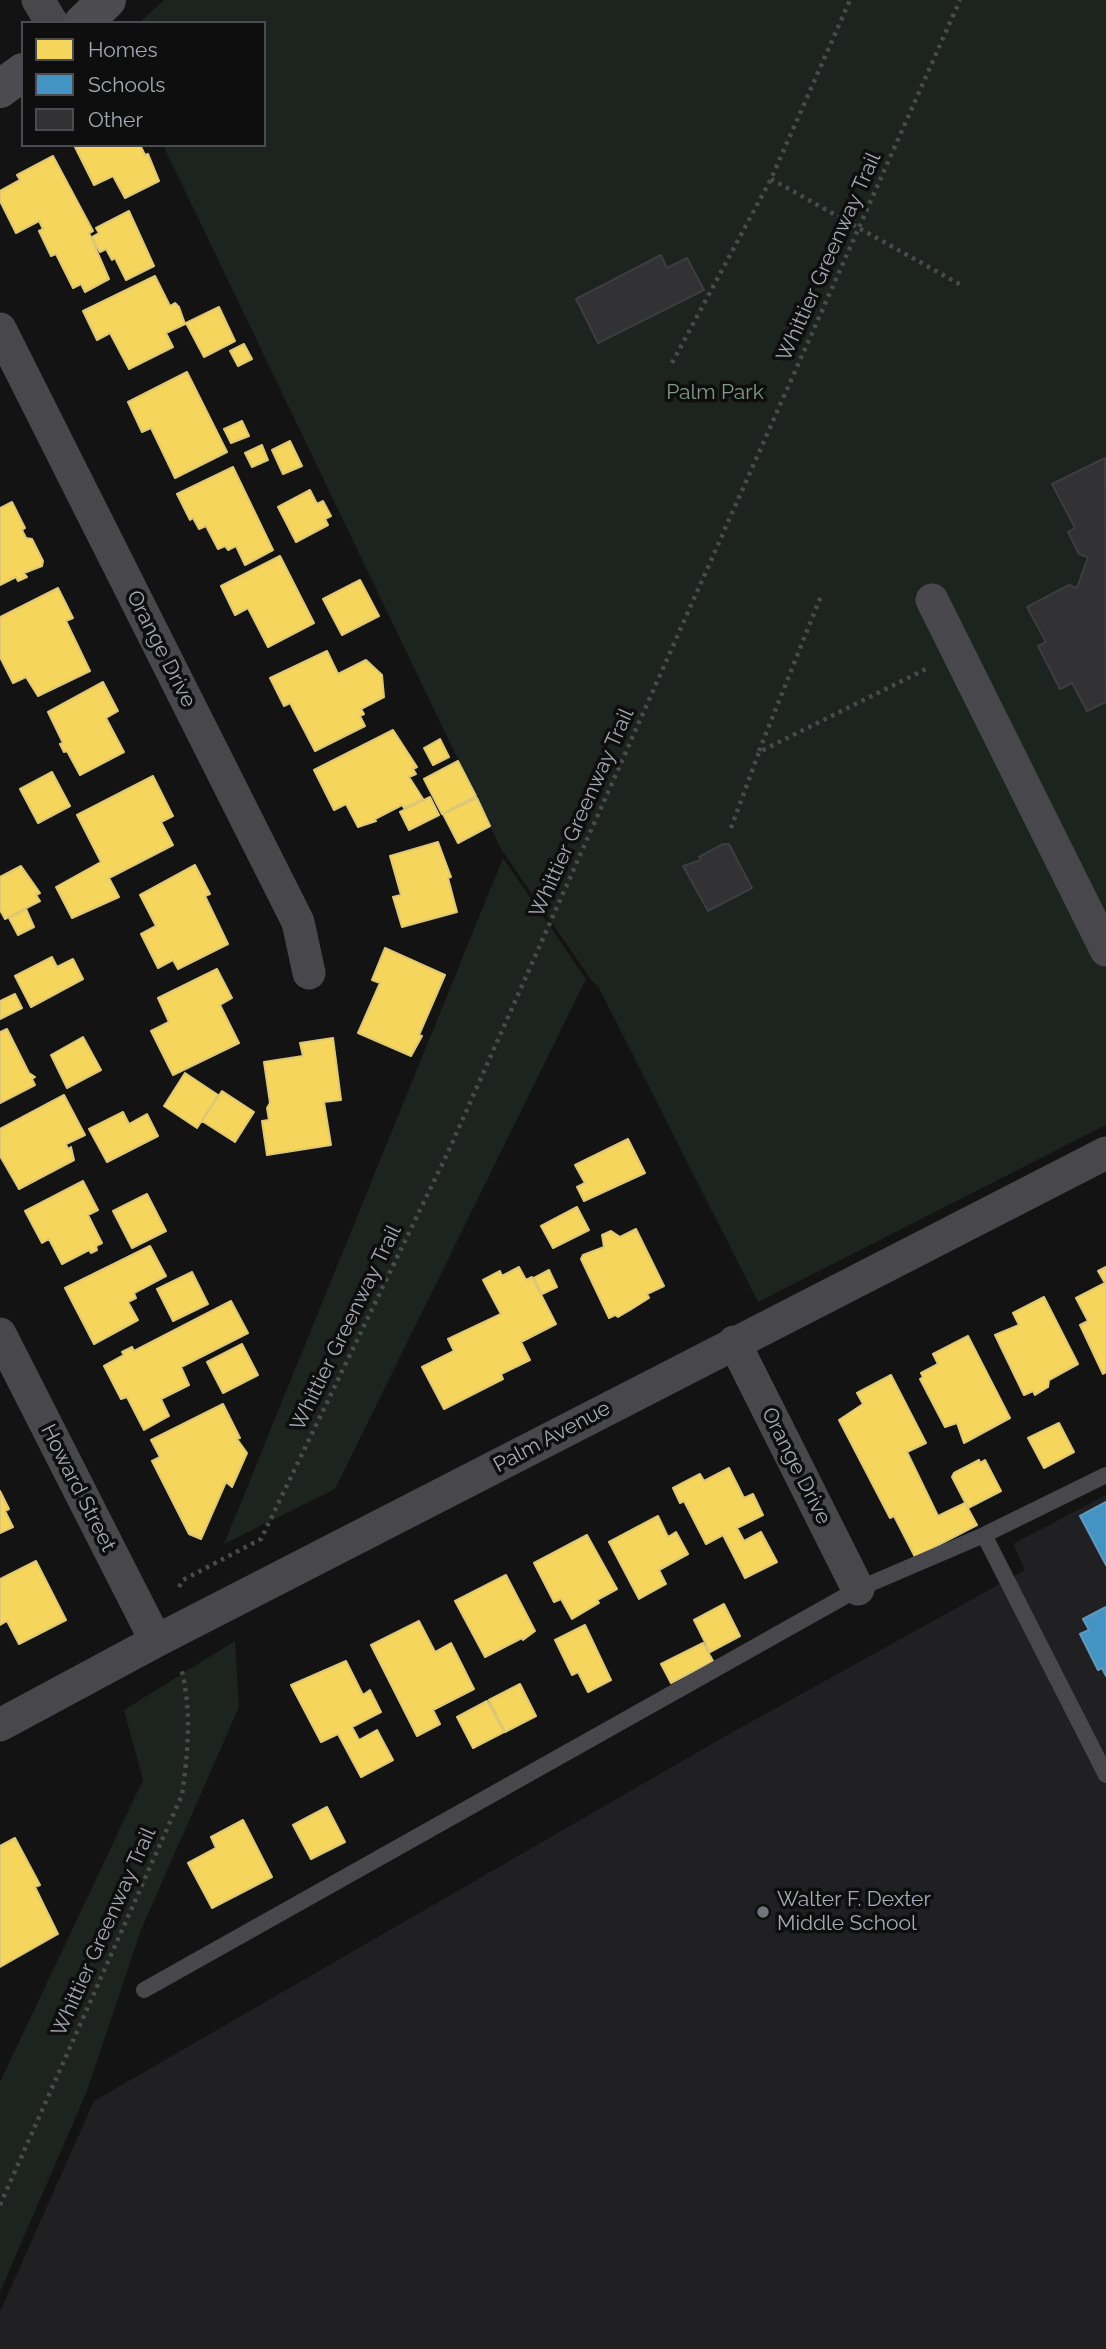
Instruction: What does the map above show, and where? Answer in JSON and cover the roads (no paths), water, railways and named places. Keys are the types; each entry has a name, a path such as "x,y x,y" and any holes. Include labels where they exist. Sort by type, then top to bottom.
{"street":[{"path":"38,0 51,21"},
{"path":"85,21 107,0"},
{"path":"0,89 21,73"},
{"name":"Orange Drive","path":"0,330 298,922 309,973"},
{"path":"932,600 1106,950"},
{"name":"Palm Avenue","path":"0,1725 168,1651 248,1596 734,1342 1106,1153"},
{"name":"Howard Street","path":"0,1334 168,1651"},
{"name":"Orange Drive","path":"734,1342 858,1589"}],"lane":[{"path":"144,1990 858,1589 984,1535 1106,1475"},
{"path":"984,1535 1106,1775"}],"place":[{"name":"Walter F. Dexter Middle School","path":"763,1912"}],"park label":[{"name":"Palm Park","path":"715,393"}]}
